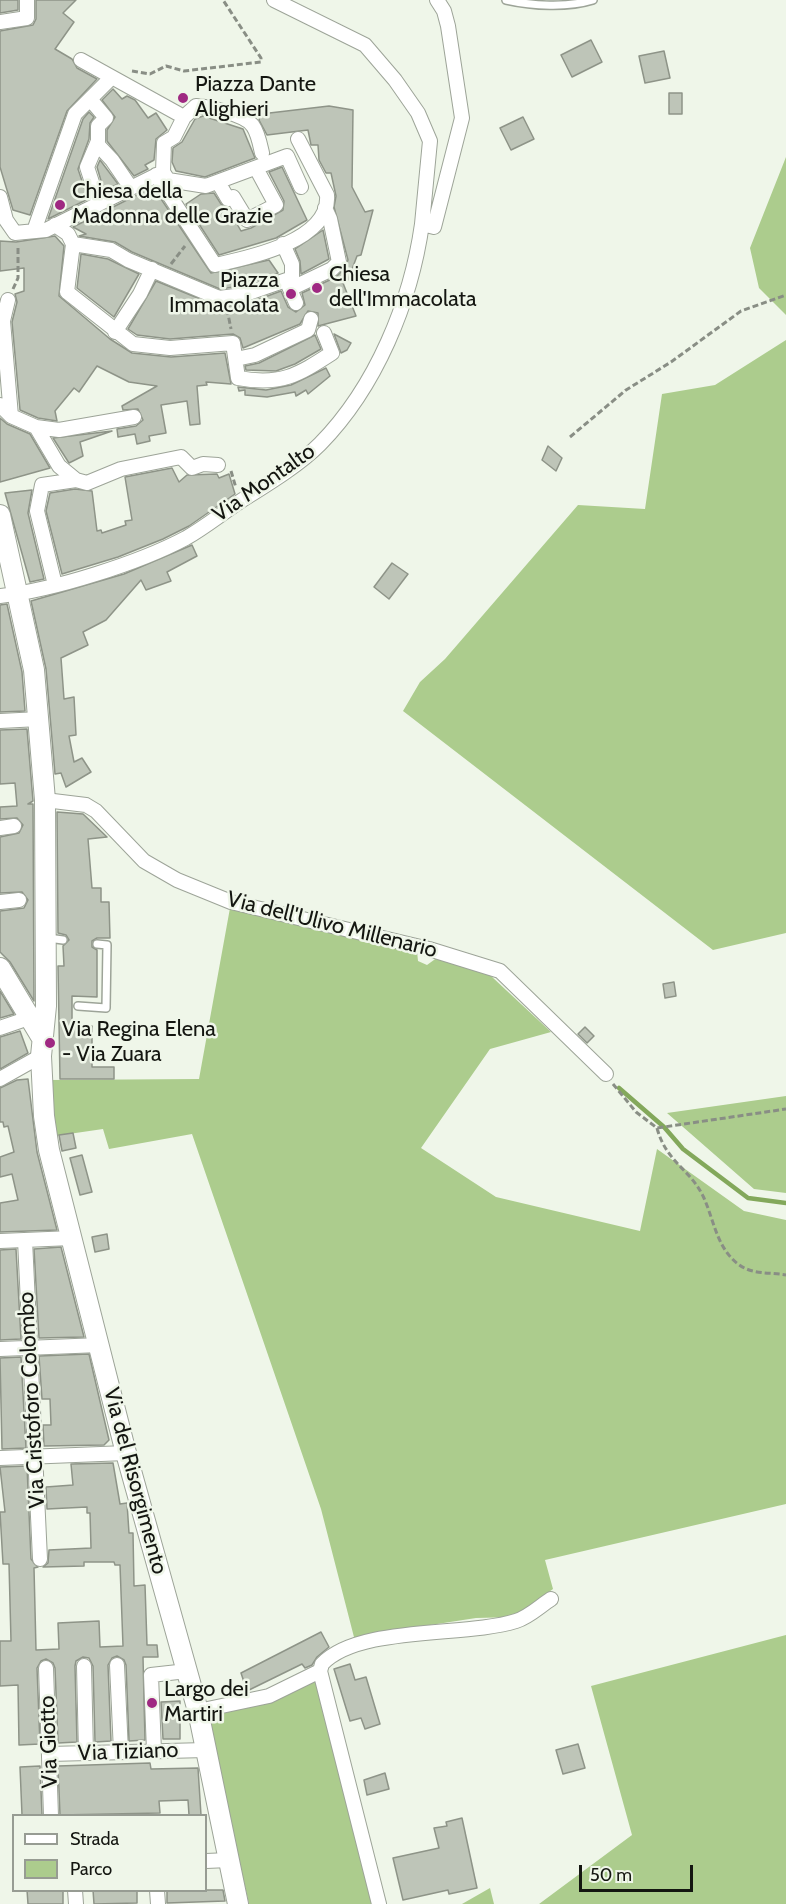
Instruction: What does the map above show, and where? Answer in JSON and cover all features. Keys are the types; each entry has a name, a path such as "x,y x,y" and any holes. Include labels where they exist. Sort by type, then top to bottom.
{"street":[{"path":"0,22 27,18 27,0"},
{"name":"Via Montalto","path":"9,595 55,585 160,551 189,536 320,444 372,376 387,345 417,258 430,141 418,113 395,80 365,45 274,0"},
{"path":"422,224 434,226 462,118 448,26 444,11 437,0"},
{"path":"81,60 184,117"},
{"path":"34,231 75,114 111,78"},
{"path":"90,99 106,118 98,126 97,144 87,167 99,204"},
{"path":"262,153 253,126 249,121 213,107 196,106 184,117 174,137 164,143 156,175 215,265 258,255 308,232 325,208 327,195 298,140"},
{"path":"97,144 112,160 130,188"},
{"path":"0,197 6,220 15,233 55,225 156,175 192,186 206,186 287,156 301,187"},
{"path":"218,182 228,199 232,197 247,220 276,206 256,168"},
{"path":"73,244 111,250 128,260 225,298 288,284 332,269 339,262 330,219 325,208"},
{"path":"55,225 68,234 73,244 67,292 115,332 134,344 146,347 201,347 233,343 238,378 255,381 294,377 332,353 324,333"},
{"path":"283,244 292,264 292,278 288,284"},
{"path":"115,332 158,271"},
{"path":"288,284 296,303"},
{"path":"8,300 3,321 11,416"},
{"path":"236,359 255,355 308,330 310,319"},
{"path":"0,405 11,416 36,427 59,430 134,417"},
{"path":"36,427 59,466 76,480"},
{"path":"55,585 37,511 42,485 76,480 87,483 121,469 181,457 192,468 203,464 218,465"},
{"name":"Via del Risorgimento","path":"0,515 9,595 34,670 39,719 54,939 42,1047 44,1116 49,1150 126,1453 198,1711 238,1904"},
{"path":"0,721 39,719"},
{"name":"Via dell'Ulivo Millenario","path":"45,800 86,805 96,811 144,861 177,880 231,902 429,949 500,971 606,1074"},
{"path":"0,902 19,900"},
{"path":"0,968 29,1018 42,1047 0,1079"},
{"path":"0,1028 29,1018"},
{"path":"0,1242 72,1238"},
{"name":"Via Cristoforo Colombo","path":"25,1240 28,1348 40,1559"},
{"path":"0,1349 100,1345"},
{"path":"0,1458 126,1453"},
{"path":"198,1711 269,1696 320,1671 326,1659 350,1648 383,1639 516,1621 551,1599"},
{"path":"117,1665 121,1752"},
{"path":"84,1666 86,1753"},
{"name":"Via Giotto","path":"46,1668 51,1814"},
{"path":"154,1751 151,1675 187,1671"},
{"path":"320,1671 379,1904"},
{"name":"Via Tiziano","path":"49,1755 207,1750"},
{"path":"207,1861 229,1860"}],"lane":[{"path":"506,0 525,4 583,3 593,0"},
{"path":"78,1006 106,1008 107,945 97,944"}],"path":[{"path":"111,78 118,69 150,74 166,66 184,71 261,62 261,58 223,0"},
{"path":"158,271 195,232"},
{"path":"8,300 18,278 20,256 15,233"},
{"path":"570,437 626,390 671,362 741,311 786,295"},
{"path":"225,298 233,343"},
{"path":"218,465 231,471 241,501"},
{"path":"606,1074 636,1112 657,1128 664,1151 702,1194 717,1237 736,1263 758,1273 786,1275"},
{"path":"657,1128 786,1109"}],"green space":[{"path":"786,157 786,315 759,288 750,248"},
{"path":"786,340 786,933 713,950 403,711 420,682 445,659 578,505 645,509 662,394 715,385"},
{"path":"230,908 417,951 418,961 427,965 438,957 491,976 551,1032 490,1049 421,1148 496,1197 640,1231 657,1149 744,1211 786,1220 786,1504 545,1560 553,1589 514,1617 476,1618 424,1626 355,1641 321,1509 192,1134 109,1149 103,1129 55,1136 51,1080 199,1079"},
{"path":"786,1096 786,1193 754,1189 667,1113"},
{"path":"786,1635 786,1904 539,1904 632,1835 591,1686"},
{"path":"307,1682 316,1682 373,1904 249,1904 207,1718 271,1700"},
{"path":"490,1888 494,1904 462,1904"}],"building":[{"path":"0,0 18,0 18,10 0,13"},
{"path":"36,0 76,0 63,13 74,22 55,49 72,59 77,68 97,79 67,111 30,215 13,210 0,167 0,31 33,25 36,19"},
{"path":"591,40 602,62 572,77 561,55"},
{"path":"664,51 670,78 645,83 639,56"},
{"path":"113,89 122,99 127,96 135,100 148,118 156,113 167,130 156,139 154,160 145,165 148,169 134,176 107,141 107,130 115,117 102,100"},
{"path":"669,93 682,93 682,114 669,114"},
{"path":"329,106 353,110 352,187 365,212 373,210 361,255 357,256 348,280 343,283 356,316 318,326 318,313 308,311 300,324 243,348 240,338 233,334 170,339 137,335 128,329 156,281 220,307 246,304 281,291 288,307 296,312 305,305 302,293 336,277 345,268 348,260 334,207 336,196 331,173 326,173 319,160 318,145 311,145 308,130 267,135 259,120 261,114"},
{"path":"89,112 94,117 90,123 89,139 78,169 88,199 48,219 83,119"},
{"path":"203,116 243,129 255,158 205,177 176,171 172,162 173,148 182,142 195,119"},
{"path":"523,117 534,139 511,150 500,128"},
{"path":"100,160 118,184 104,191 97,167"},
{"path":"282,167 307,220 276,238 219,255 186,204 201,194 214,193 221,204 228,208 241,231 251,228 283,210 284,201 269,172"},
{"path":"153,187 211,273 269,260 278,273 241,286 220,289 132,252 115,242 79,236 86,234 73,227"},
{"path":"323,230 329,259 301,274 300,261 295,249"},
{"path":"55,236 64,246 59,296 110,339 132,353 171,357 225,353 231,384 206,382 207,385 197,386 200,424 190,425 187,401 161,405 166,433 149,436 150,441 137,444 135,434 118,437 117,429 136,426 143,420 138,409 123,410 122,406 157,386 129,382 97,366 79,392 74,388 55,411 57,421 38,418 20,410 12,322 17,302 15,294 24,291 24,268 0,271 0,241 16,242"},
{"path":"81,254 108,259 139,274 114,317 77,288"},
{"path":"334,334 351,343 347,350 341,353"},
{"path":"315,335 321,349 295,364 276,371 246,370 245,366 259,363"},
{"path":"326,368 330,376 308,394 306,390 296,396 295,392 267,397 245,395 245,390 239,391 238,387 266,390 291,385"},
{"path":"0,418 7,424 30,434 50,468 0,482"},
{"path":"112,431 80,442 83,456 69,463 53,438"},
{"path":"548,446 562,458 556,471 542,460"},
{"path":"172,468 179,482 187,475 217,474 219,478 229,474 235,494 189,526 163,539 118,557 62,574 46,511 50,493 75,489 92,491 97,531 101,530 102,533 126,525 125,521 132,520 125,477"},
{"path":"32,490 28,513 44,579 30,582 5,493"},
{"path":"192,545 197,556 167,572 171,581 146,590 141,580 106,620 83,632 88,645 61,658 64,699 74,697 76,735 69,736 74,762 82,758 91,772 66,787 61,773 55,774 46,669 31,601 124,574"},
{"path":"392,563 408,574 389,599 374,587"},
{"path":"7,604 22,672 25,711 0,712 0,605"},
{"path":"27,729 33,801 28,804 33,804 34,1001 10,962 0,952 0,911 24,908 28,900 22,892 0,893 0,837 19,833 23,825 17,818 0,819 0,807 17,806 15,783 0,784 0,730"},
{"path":"57,812 83,814 107,837 88,839 92,888 101,888 101,902 109,902 110,938 97,938 92,941 92,947 97,950 97,997 72,996 72,1027 92,1026 92,1067 114,1067 114,1079 60,1079 58,966 64,966 63,946 69,940 66,935 58,933"},
{"path":"674,982 676,996 665,998 663,984"},
{"path":"0,991 14,1014 0,1018"},
{"path":"585,1027 594,1036 587,1043 578,1034"},
{"path":"20,1031 28,1053 0,1069 0,1037"},
{"path":"28,1079 37,1152 57,1230 0,1232 0,1203 18,1200 12,1174 0,1177 0,1157 14,1152 8,1126 4,1127 3,1122 0,1122 0,1088 17,1080"},
{"path":"73,1133 76,1148 62,1151 59,1135"},
{"path":"82,1155 92,1192 80,1195 70,1158"},
{"path":"107,1234 109,1249 95,1252 92,1237"},
{"path":"61,1247 84,1337 39,1338 34,1249"},
{"path":"16,1249 21,1339 0,1340 0,1250"},
{"path":"89,1354 109,1440 104,1445 44,1446 43,1425 51,1425 50,1399 42,1399 39,1356"},
{"path":"21,1357 26,1448 2,1449 0,1358"},
{"path":"113,1463 120,1504 127,1503 129,1533 133,1533 134,1586 145,1585 147,1645 157,1645 158,1657 143,1657 145,1740 129,1741 126,1665 124,1660 117,1656 112,1658 108,1665 111,1741 95,1742 93,1666 89,1658 83,1657 76,1661 75,1666 77,1742 58,1743 55,1668 53,1663 46,1659 41,1661 37,1668 40,1744 19,1745 18,1685 0,1686 0,1641 11,1641 9,1564 3,1564 0,1512 5,1512 0,1467 27,1466 31,1559 38,1567 34,1568 36,1650 59,1649 58,1623 99,1621 100,1647 123,1646 120,1565 115,1565 114,1562 84,1562 84,1566 43,1567 48,1563 49,1550 91,1548 90,1513 87,1513 87,1507 47,1509 46,1487 73,1485 71,1464"},
{"path":"321,1632 329,1647 317,1657 312,1665 305,1668 302,1664 247,1691 241,1673"},
{"path":"350,1664 355,1680 366,1677 380,1724 365,1729 361,1718 350,1721 334,1669"},
{"path":"180,1701 180,1739 163,1739 161,1702"},
{"path":"578,1744 585,1768 563,1774 556,1750"},
{"path":"150,1763 151,1769 198,1768 201,1814 189,1814 188,1800 159,1801 160,1813 60,1814 58,1766"},
{"path":"40,1766 42,1814 22,1814 20,1767"},
{"path":"385,1773 389,1789 367,1795 364,1780"},
{"path":"462,1818 477,1888 449,1894 448,1890 403,1900 393,1858 439,1848 434,1828 447,1826 446,1822"},
{"path":"207,1890 223,1890 225,1901 167,1903 167,1892 207,1892"},
{"path":"27,1892 63,1892 63,1904 28,1904"},
{"path":"93,1892 137,1892 137,1903 94,1904"}],"waterway":[{"path":"619,1088 664,1127 683,1149 748,1198 786,1203"}],"place":[{"name":"Piazza Dante Alighieri","path":"183,98"},
{"name":"Chiesa della Madonna delle Grazie","path":"60,205"},
{"name":"Chiesa dell'Immacolata","path":"317,288"},
{"name":"Piazza Immacolata","path":"291,294"},
{"name":"Via Regina Elena - Via Zuara","path":"50,1043"},
{"name":"Largo dei Martiri","path":"152,1703"}]}
